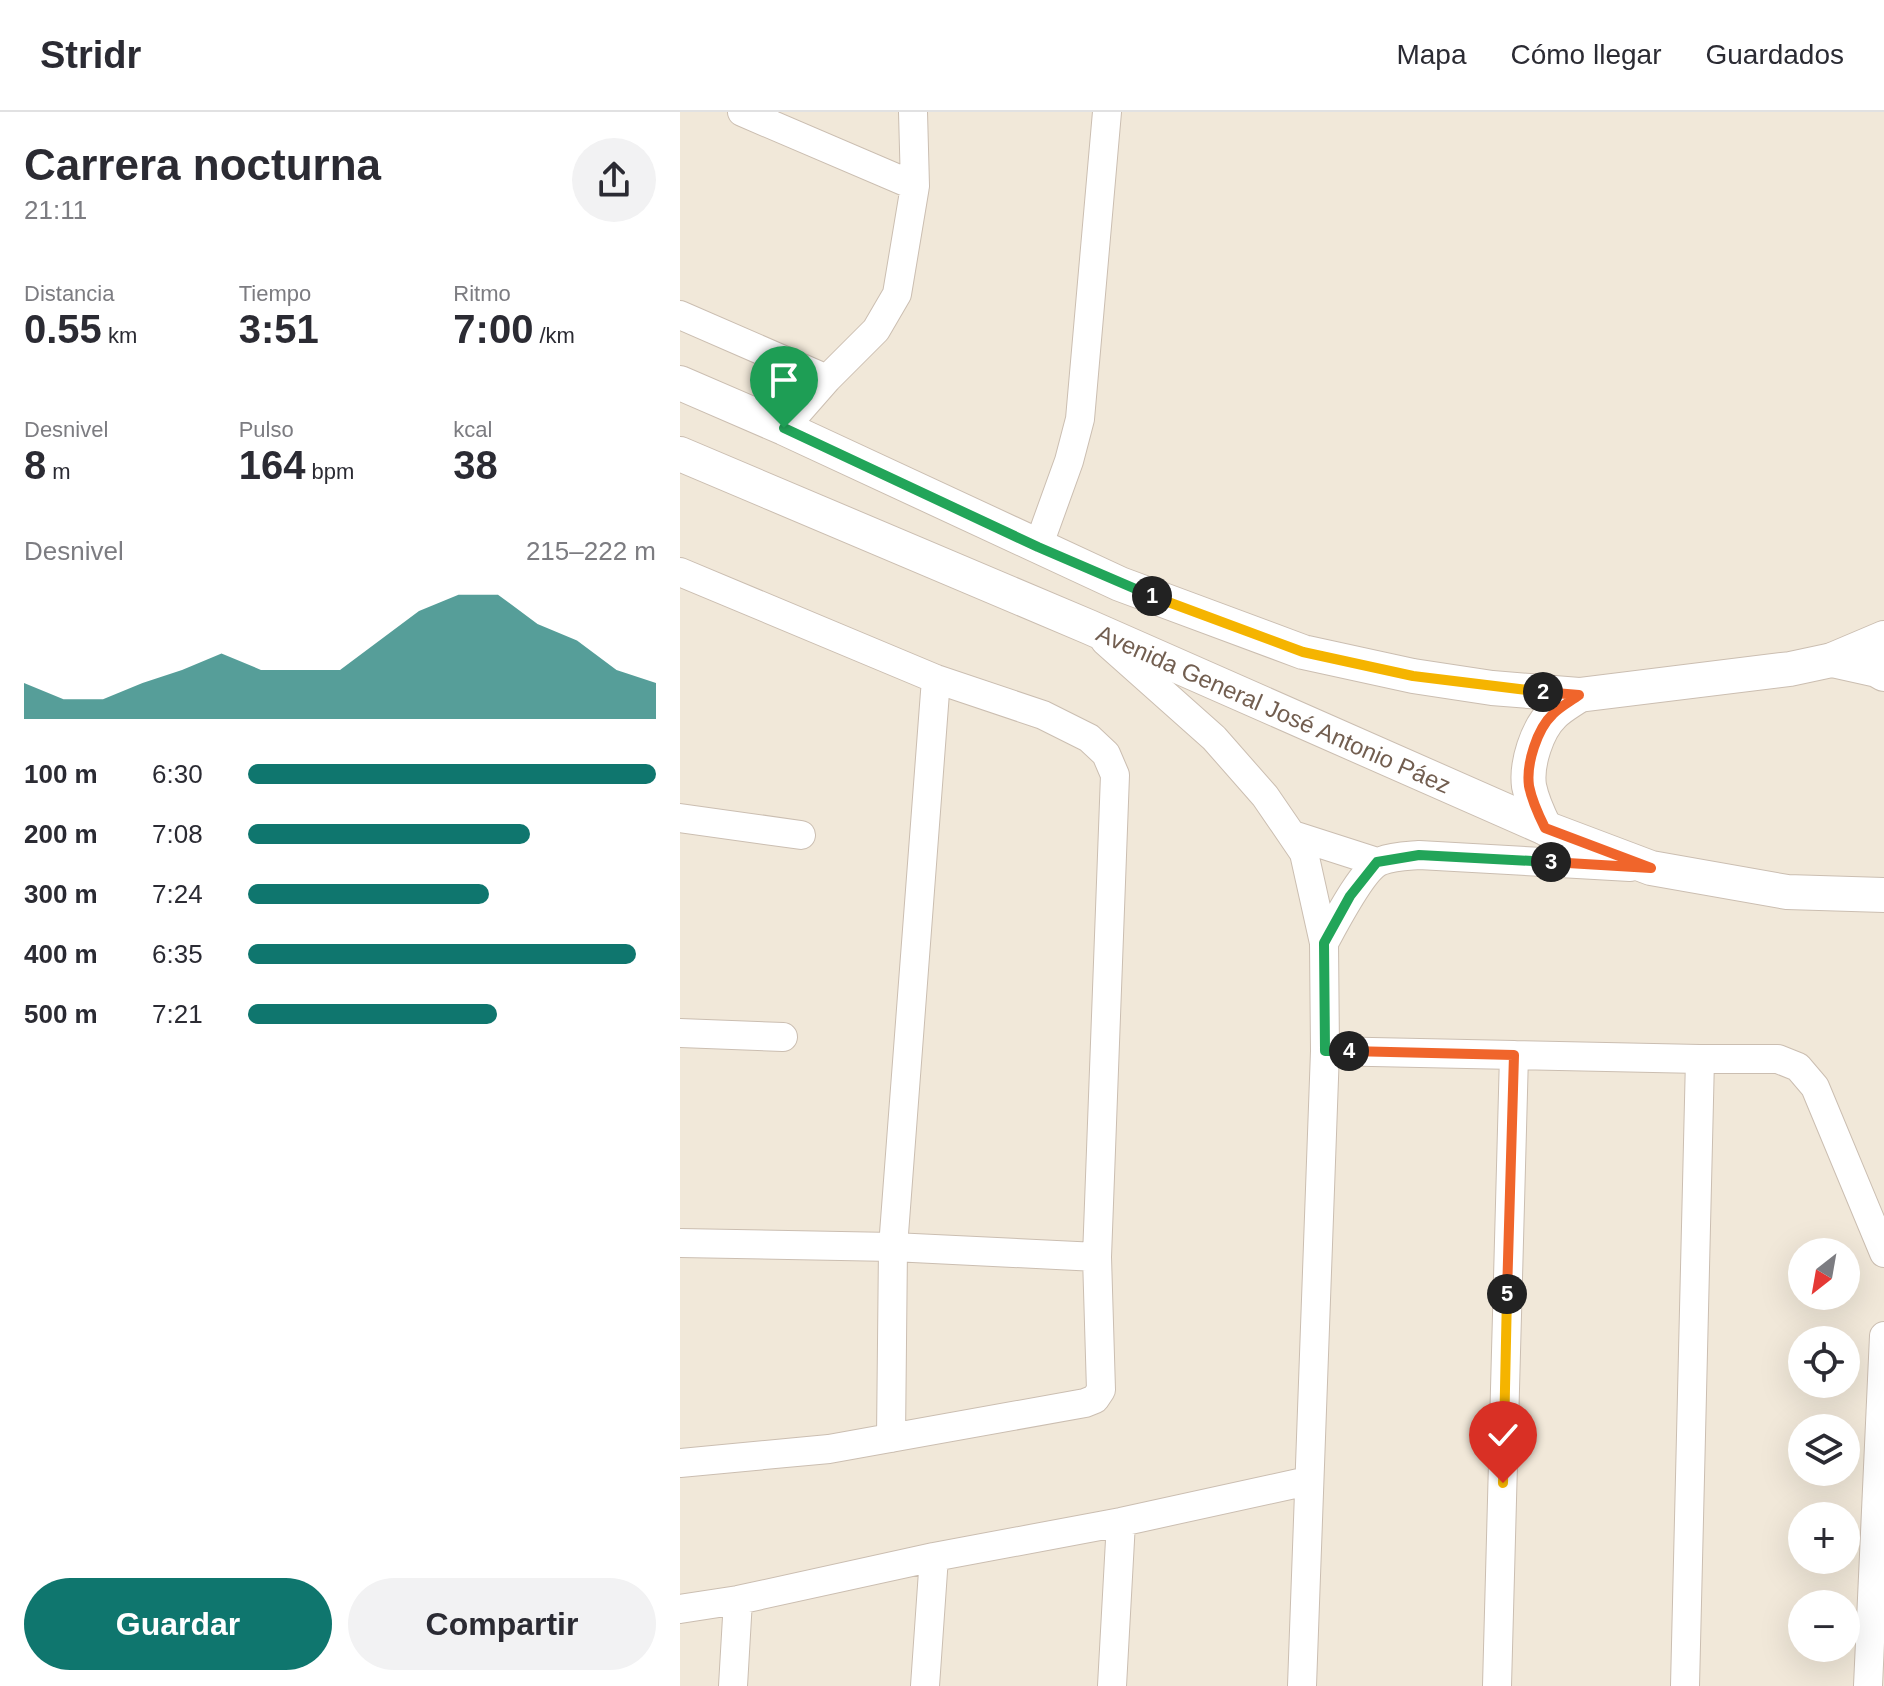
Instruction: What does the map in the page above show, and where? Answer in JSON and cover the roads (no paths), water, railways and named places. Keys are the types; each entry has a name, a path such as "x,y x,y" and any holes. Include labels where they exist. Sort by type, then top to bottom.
{"street":[{"path":"742,112 915,186"},
{"path":"784,428 876,330 897,294 915,186 913,112"},
{"path":"1038,547 1069,461 1080,419 1107,112"},
{"path":"680,315 827,379"},
{"path":"680,383 1120,584 1303,652 1413,676 1492,688 1579,695 1790,669 1832,660 1884,638"},
{"name":"Avenida General José Antonio Páez","path":"680,454 1089,627 1545,828 1651,868 1787,892 1884,895"},
{"path":"680,572 936,679 1043,715 1089,738 1106,754 1115,775 1097,1257 1101,1390 1095,1399 1085,1403 829,1449 680,1463"},
{"path":"1089,627 1214,738 1265,796 1304,853 1324,943 1325,1051 1302,1686"},
{"path":"1832,660 1884,674"},
{"path":"891,1438 893,1247 936,679"},
{"path":"1545,828 1528,782 1534,751 1540,732 1552,715 1579,695"},
{"path":"680,818 801,835"},
{"path":"1293,835 1377,862 1419,855 1651,868"},
{"path":"1324,943 1350,896 1377,862"},
{"path":"680,1033 783,1037"},
{"path":"1325,1051 1778,1059 1798,1067 1815,1087 1884,1253"},
{"path":"1497,1686 1514,1055"},
{"path":"1685,1686 1700,1059"},
{"path":"680,1243 893,1247 1097,1257"},
{"path":"1868,1686 1884,1336"},
{"path":"680,1609 1121,1522 1308,1481"},
{"path":"1112,1686 1121,1522"},
{"path":"925,1686 934,1557"},
{"path":"733,1686 738,1600"}]}
